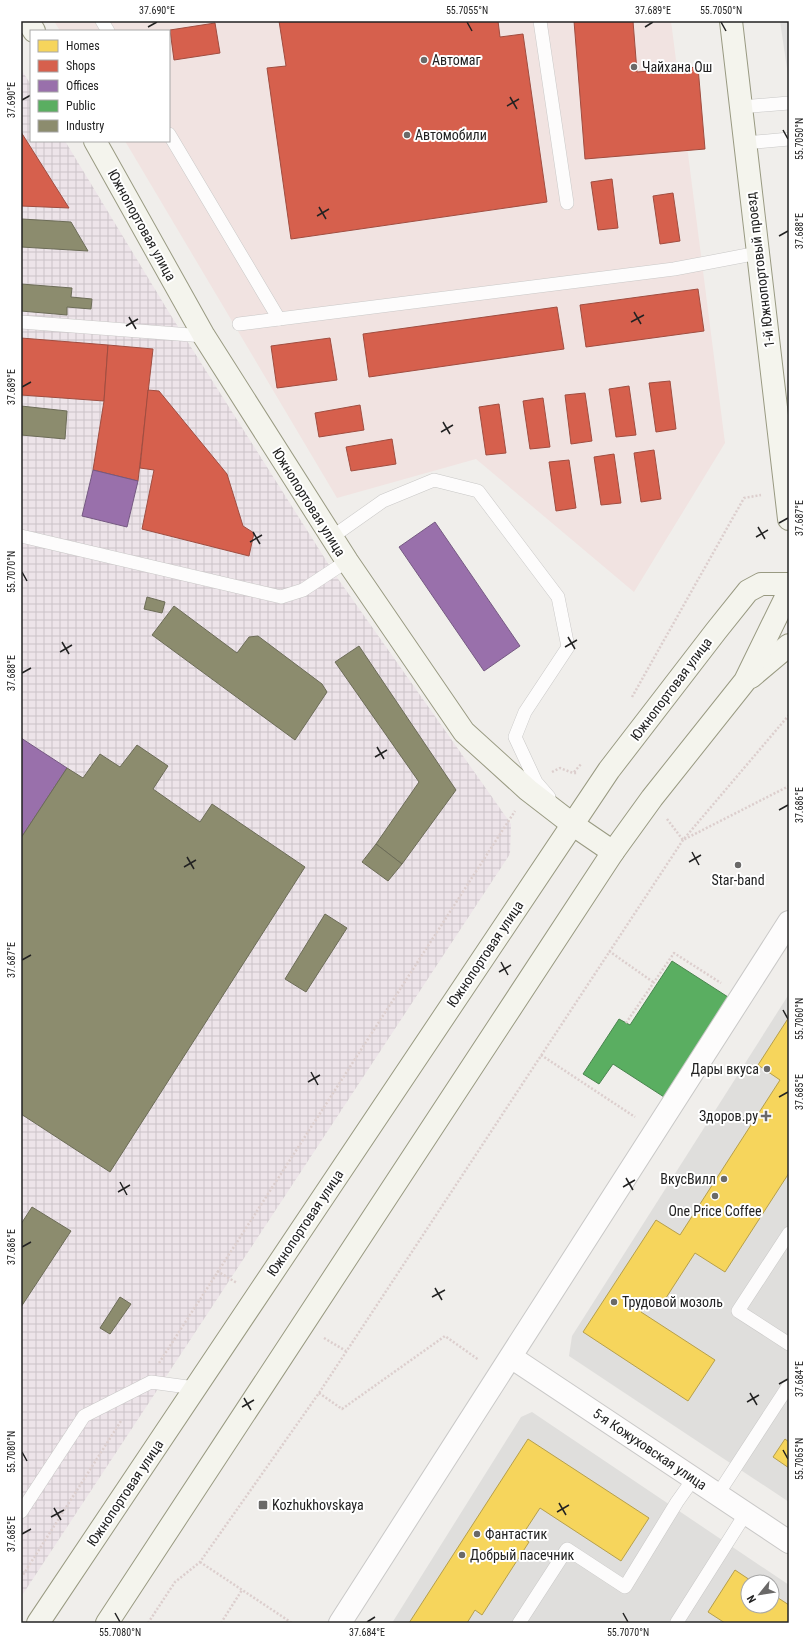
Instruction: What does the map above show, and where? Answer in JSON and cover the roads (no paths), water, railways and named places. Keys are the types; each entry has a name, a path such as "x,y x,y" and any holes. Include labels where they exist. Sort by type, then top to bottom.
{"main road":[{"path":"28,21 33,30"},
{"name":"1-й Южнопортовый проезд","path":"730,21 789,519"},
{"name":"Южнопортовая улица","path":"96,142 204,336 332,536 347,562 464,732 532,786 572,824 613,852"},
{"name":"Южнопортовая улица","path":"38,1623 572,824 610,770 748,591 762,584 789,584"},
{"path":"745,681 789,591"},
{"path":"107,1623 613,852 652,798 745,681 789,645"}],"street":[{"path":"340,1623 789,922"},
{"name":"5-я Кожуховская улица","path":"511,1357 789,1542"}],"lane":[{"path":"21,25 28,21"},
{"path":"102,21 107,30"},
{"path":"540,21 567,203"},
{"path":"741,107 789,103"},
{"path":"170,136 279,319"},
{"path":"745,143 789,139"},
{"path":"239,324 674,269 758,253"},
{"path":"21,322 204,336"},
{"path":"332,536 383,501 434,480 478,491 558,597 568,647 525,712 515,737 532,786"},
{"path":"21,536 281,597 303,590 347,562"},
{"path":"789,1233 738,1311 789,1344"},
{"path":"21,1512 84,1416 152,1382 196,1388"},
{"path":"718,1494 789,1385"},
{"path":"519,1623 567,1549 624,1587 677,1502 694,1478"},
{"path":"678,1623 677,1622 746,1513"}],"place":[{"name":"Автомаг","path":"424,60"},
{"name":"Чайхана Ош","path":"634,67"},
{"name":"Автомобили","path":"407,135"},
{"name":"Star-band","path":"738,865"},
{"name":"Дары вкуса","path":"767,1069"},
{"name":"Здоров.ру","path":"766,1116"},
{"name":"ВкусВилл","path":"724,1179"},
{"name":"One Price Coffee","path":"715,1196"},
{"name":"Трудовой мозоль","path":"614,1302"},
{"name":"Kozhukhovskaya","path":"263,1505"},
{"name":"Фантастик","path":"477,1534"},
{"name":"Добрый пасечник","path":"462,1555"}]}
